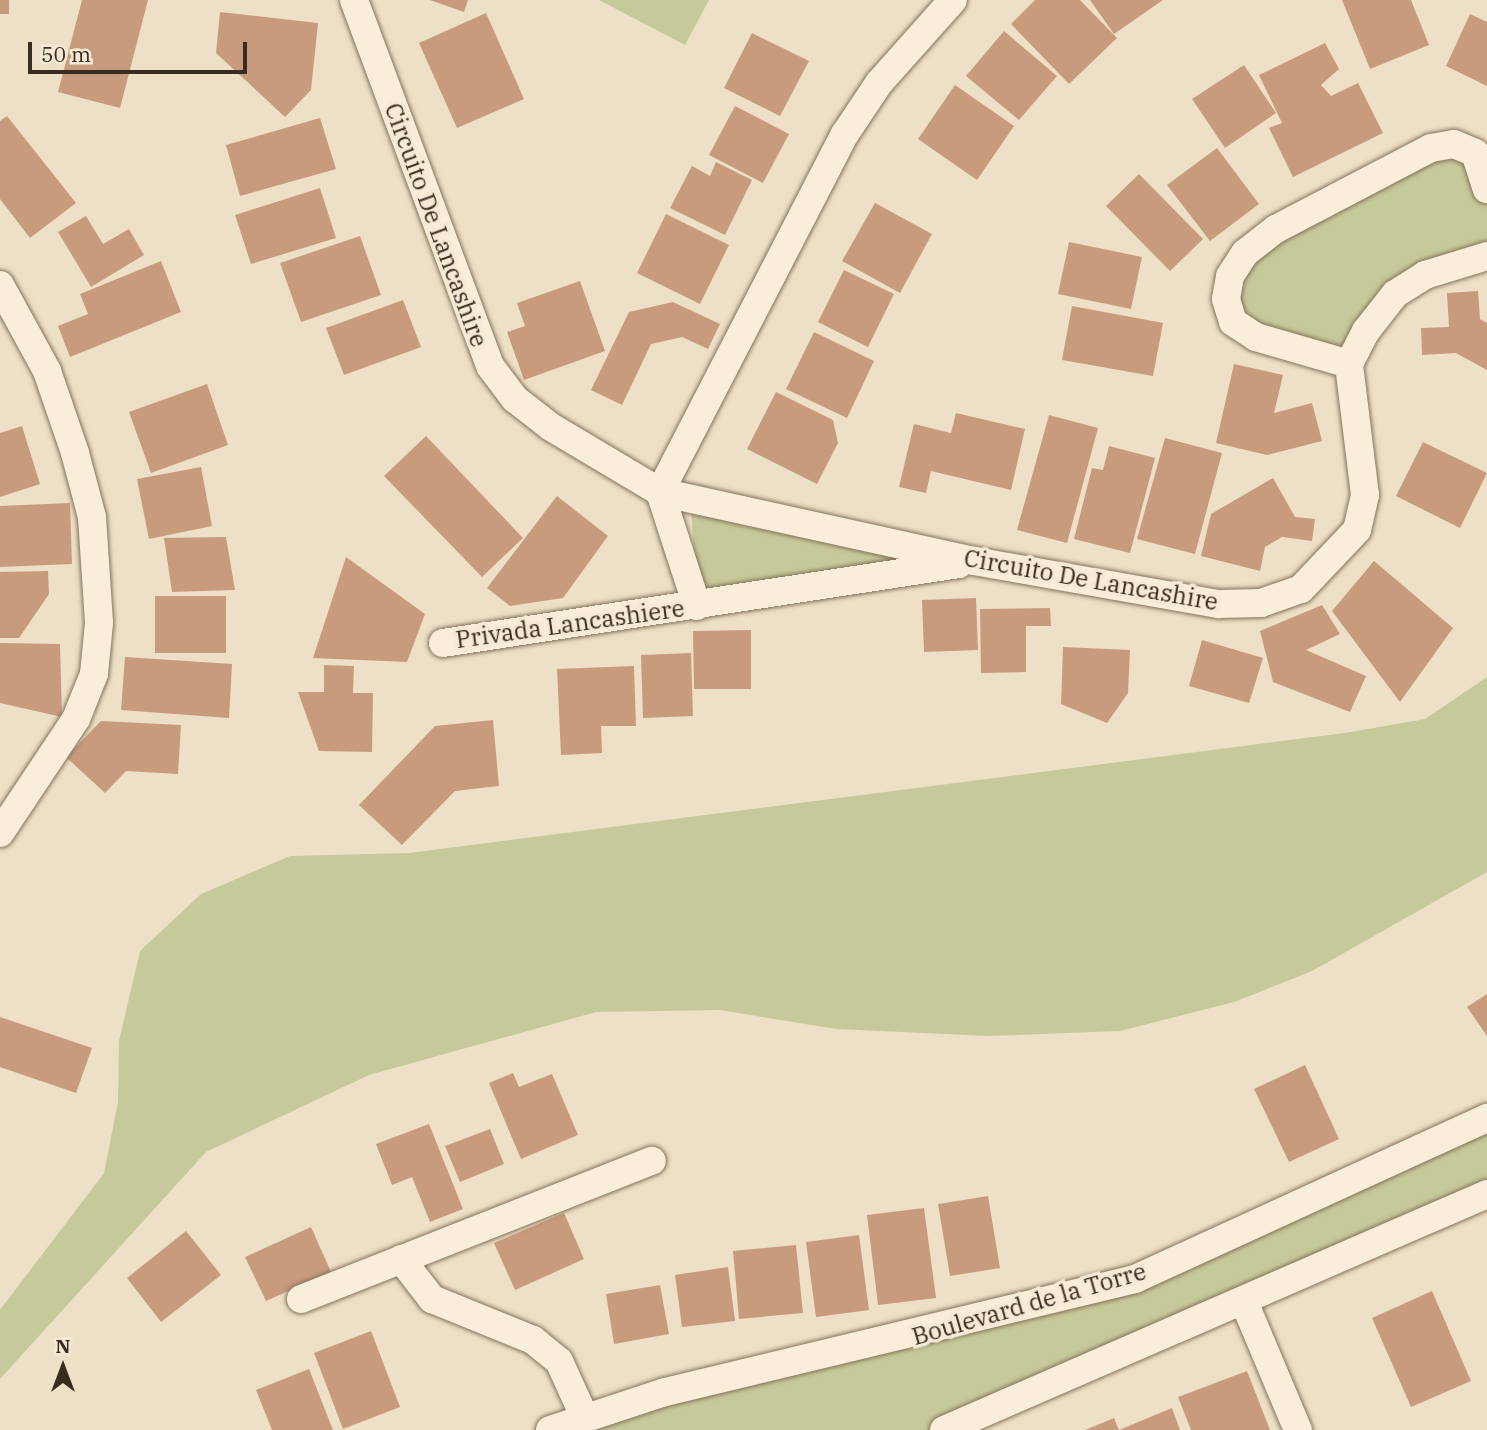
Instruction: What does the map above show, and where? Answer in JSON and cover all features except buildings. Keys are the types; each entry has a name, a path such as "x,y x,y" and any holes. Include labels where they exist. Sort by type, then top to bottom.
{"street":[{"name":"Circuito De Lancashire","path":"354,0 490,366 515,399 551,426 660,492 974,561 1219,604 1261,603 1301,589 1357,530 1365,495 1349,364"},
{"path":"660,492 845,134 879,83 953,0"},
{"path":"1487,189 1475,153 1454,145 1431,148 1276,229 1245,253 1230,276 1226,299 1233,322 1256,337 1349,364 1395,294 1425,275 1487,256"},
{"path":"0,285 47,371 75,453 92,517 99,623 94,674 76,719 0,833"},
{"name":"Privada Lancashiere","path":"660,492 697,606"},
{"name":"Privada Lancashiere","path":"443,643 697,606 974,561"},
{"name":"Boulevard de la Torre","path":"550,1430 584,1416 1135,1279 1487,1118"},
{"path":"302,1299 652,1161"},
{"path":"944,1430 1245,1304 1487,1194"},
{"path":"401,1259 432,1299 533,1340 559,1361 584,1416"},
{"path":"1245,1304 1298,1430"}],"green space":[{"path":"599,0 709,0 685,45"},
{"path":"1454,144 1487,177 1487,256 1425,275 1349,364 1233,322 1245,253"},
{"path":"691,506 974,561 697,606"},
{"path":"1487,677 1487,872 1312,971 1234,1002 1120,1031 989,1036 836,1029 720,1010 596,1012 369,1075 206,1152 0,1379 0,1310 104,1173 118,1102 119,1041 140,951 201,894 290,856 409,853 1345,733 1425,719"},
{"path":"1487,1118 1487,1194 944,1430 550,1430 1075,1297"}]}
